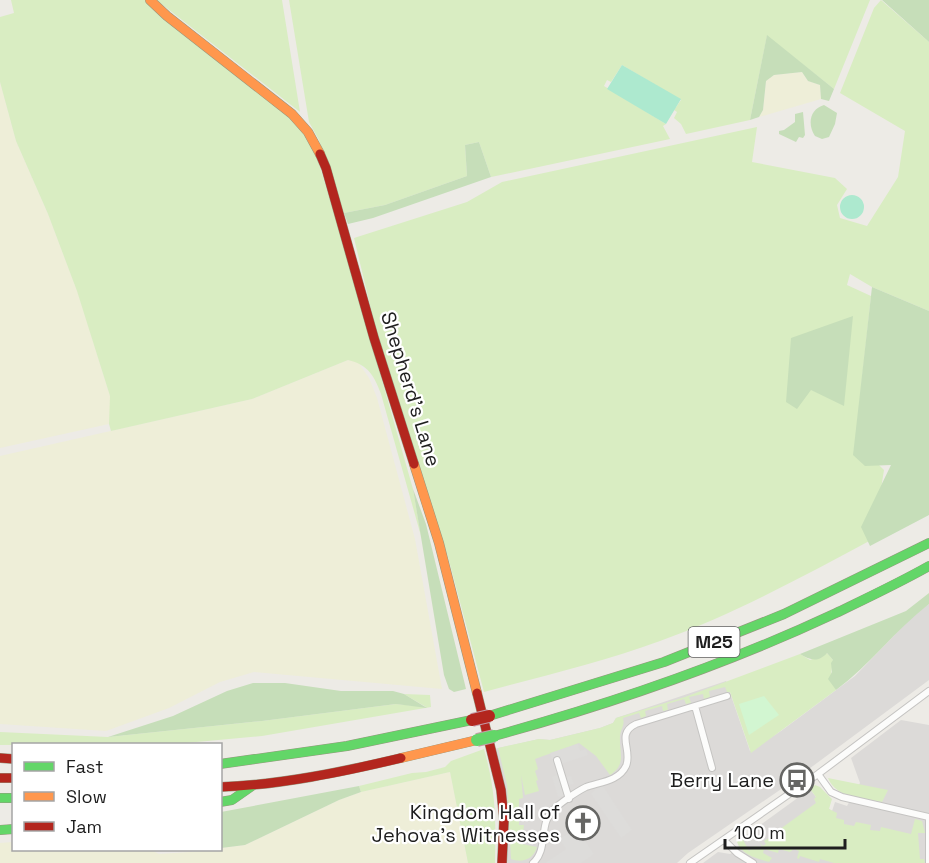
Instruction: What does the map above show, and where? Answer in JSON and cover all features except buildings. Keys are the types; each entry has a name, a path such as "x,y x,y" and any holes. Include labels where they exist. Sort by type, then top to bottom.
{"main road":[{"name":"Shepherd's Lane","path":"150,0 167,16 292,114 302,123 317,145 326,168 374,338 439,543 501,790 504,820 502,863"},
{"name":"M25","path":"222,764 264,760 379,741 489,716 575,691 664,662 784,614 929,543"},
{"name":"M25","path":"222,787 253,786 368,765 494,736 583,711 668,684 797,632 929,566"},
{"name":"M25","path":"222,802 232,800 253,786"}],"street":[{"path":"690,863 818,774 929,691"},
{"path":"534,863 542,850 550,814 583,789 620,774 627,764 625,738 628,728 727,696"},
{"path":"695,706 712,768"},
{"path":"557,760 569,799"},
{"path":"818,774 831,792 842,797 929,817 929,863"},
{"path":"724,840 737,853 753,863"}],"shaded area":[{"path":"929,604 929,680 677,863 505,863 494,749 539,739 550,740 600,728 613,723 616,718 726,681 750,751 855,676 912,617"},
{"path":"901,720 929,725 929,863 703,863 718,852 730,854 739,849 738,841 810,789 819,801 832,811 835,802 847,806 860,783 851,758"},
{"path":"578,744 580,751 586,749 588,755 561,764 565,777 571,776 574,784 568,785 570,792 558,797 552,777 557,775 550,753"},
{"path":"603,786 632,830 621,838 591,794 595,789"},
{"path":"573,831 578,839 582,836 594,854 581,863 545,863 566,849 559,839"}],"green space":[{"path":"11,0 145,0 284,111 302,129 314,148 338,226 413,489 421,536 381,394 376,381 369,372 355,362 348,360 252,399 111,431 110,396 77,291 48,214 16,141 0,82 0,17 14,13"},
{"path":"157,0 282,0 300,112 159,2"},
{"path":"289,0 870,0 834,89 767,36 750,120 686,134 681,124 674,118 677,112 674,110 681,100 622,65 611,82 607,80 604,86 666,124 663,126 670,139 491,177 479,142 465,145 467,176 385,205 344,213 319,140 309,122"},
{"path":"881,0 929,42 929,311 872,287 850,274 847,285 871,296 854,454 869,455 884,470 873,539 768,594 688,630 617,656 484,692 448,557 378,338 354,238 467,202 502,182 757,127 752,162 835,178 847,189 837,205 840,218 867,226 898,177 905,131 840,93 874,8"},
{"path":"882,0 929,0 929,42"},
{"path":"767,35 834,89 829,101 821,99 820,85 808,81 802,72 774,75 766,81 763,110 759,117 750,120"},
{"path":"622,65 681,99 666,124 607,89"},
{"path":"802,72 808,81 820,85 821,99 759,117 763,110 766,81 774,75"},
{"path":"0,82 16,141 48,214 78,293 110,396 111,408 109,424 0,448"},
{"path":"824,105 837,113 829,137 822,139 815,136 811,127 811,118 819,107"},
{"path":"803,112 805,135 803,138 799,137 796,142 779,134 779,131 795,122 795,114"},
{"path":"479,142 491,177 373,218 348,224 344,213 385,205 467,176 465,145"},
{"path":"852,195 861,198 864,207 861,216 852,219 843,216 840,207 843,198"},
{"path":"872,287 929,311 929,515 870,546 861,527 891,465 865,466 853,455"},
{"path":"853,316 844,406 811,390 797,409 786,402 791,338"},
{"path":"348,360 358,362 369,378 377,398 415,539 442,689 254,672 220,682 169,708 106,731 0,724 0,456 252,399"},
{"path":"413,489 426,524 466,689 454,692 449,689 444,675"},
{"path":"929,593 929,604 836,690 828,679 832,672 833,660 827,653 814,660 800,654 906,611"},
{"path":"827,653 833,660 831,675 836,690 751,753 730,692 727,692 725,687 709,691 710,697 704,699 703,694 689,697 691,703 686,704 684,699 667,704 668,710 663,711 662,706 645,711 646,716 641,718 639,713 623,718 619,767 610,775 596,756 579,743 535,759 539,791 525,795 521,775 523,798 519,799 519,825 524,825 522,844 537,847 530,858 519,861 511,859 507,785 498,748 539,739 550,740 600,728 613,723 616,718 685,697 800,654 810,660"},
{"path":"253,683 285,683 341,691 393,691 404,694 427,708 396,704 108,737 173,716 227,691"},
{"path":"404,694 430,695 431,707 262,736 186,743 12,743 12,745 0,745 0,732 108,737 396,704 426,707"},
{"path":"764,696 779,715 749,735 739,704"},
{"path":"484,749 491,778 494,806 495,863 468,863 450,772 361,792 359,786 445,767 451,761"},
{"path":"450,772 468,863 0,863 0,843 12,842 12,851 153,851 159,854 222,851 222,848 245,845 339,800 361,792"},
{"path":"828,778 888,790 882,802 859,798 844,794 832,785"},
{"path":"815,785 832,799 829,809 837,813 836,818 844,820 844,824 854,826 856,822 871,825 870,830 880,831 881,827 911,834 915,819 922,821 925,833 918,833 920,859 924,859 925,863 834,863 820,859 819,862 800,856 799,859 797,858 799,851 794,849 790,852 779,849 778,853 764,849 763,853 772,858 769,862 742,850 737,842 742,838 749,851 756,846 759,849 762,847 760,843 763,846 766,844 764,841 769,838 771,841 774,840 772,835 816,803 814,799 816,797 810,789"},
{"path":"359,786 361,792 339,800 245,845 222,848 222,812"}],"traffic: fast":[{"path":"489,716 664,662 784,614 929,543"},
{"path":"494,736 624,697 752,650 836,613 929,566"},
{"path":"222,764 347,746 472,720"},
{"path":"477,740 494,736"},
{"path":"222,802 232,800 252,786"},
{"path":"0,798 12,798"},
{"path":"0,830 12,829"}],"traffic: slow":[{"path":"150,0 167,16 292,114 308,132 320,154"},
{"path":"414,464 439,543 477,693"},
{"path":"401,758 477,740"}],"traffic: jam":[{"path":"320,154 414,464"},
{"path":"477,693 501,790 504,820 502,863"},
{"path":"472,720 489,716"},
{"path":"0,758 12,759"},
{"path":"222,787 265,784 311,777 401,758"},
{"path":"0,778 12,778"}],"place":[{"name":"Berry Lane","path":"797,780"},
{"name":"Kingdom Hall of Jehova's Witnesses","path":"583,823"}]}
